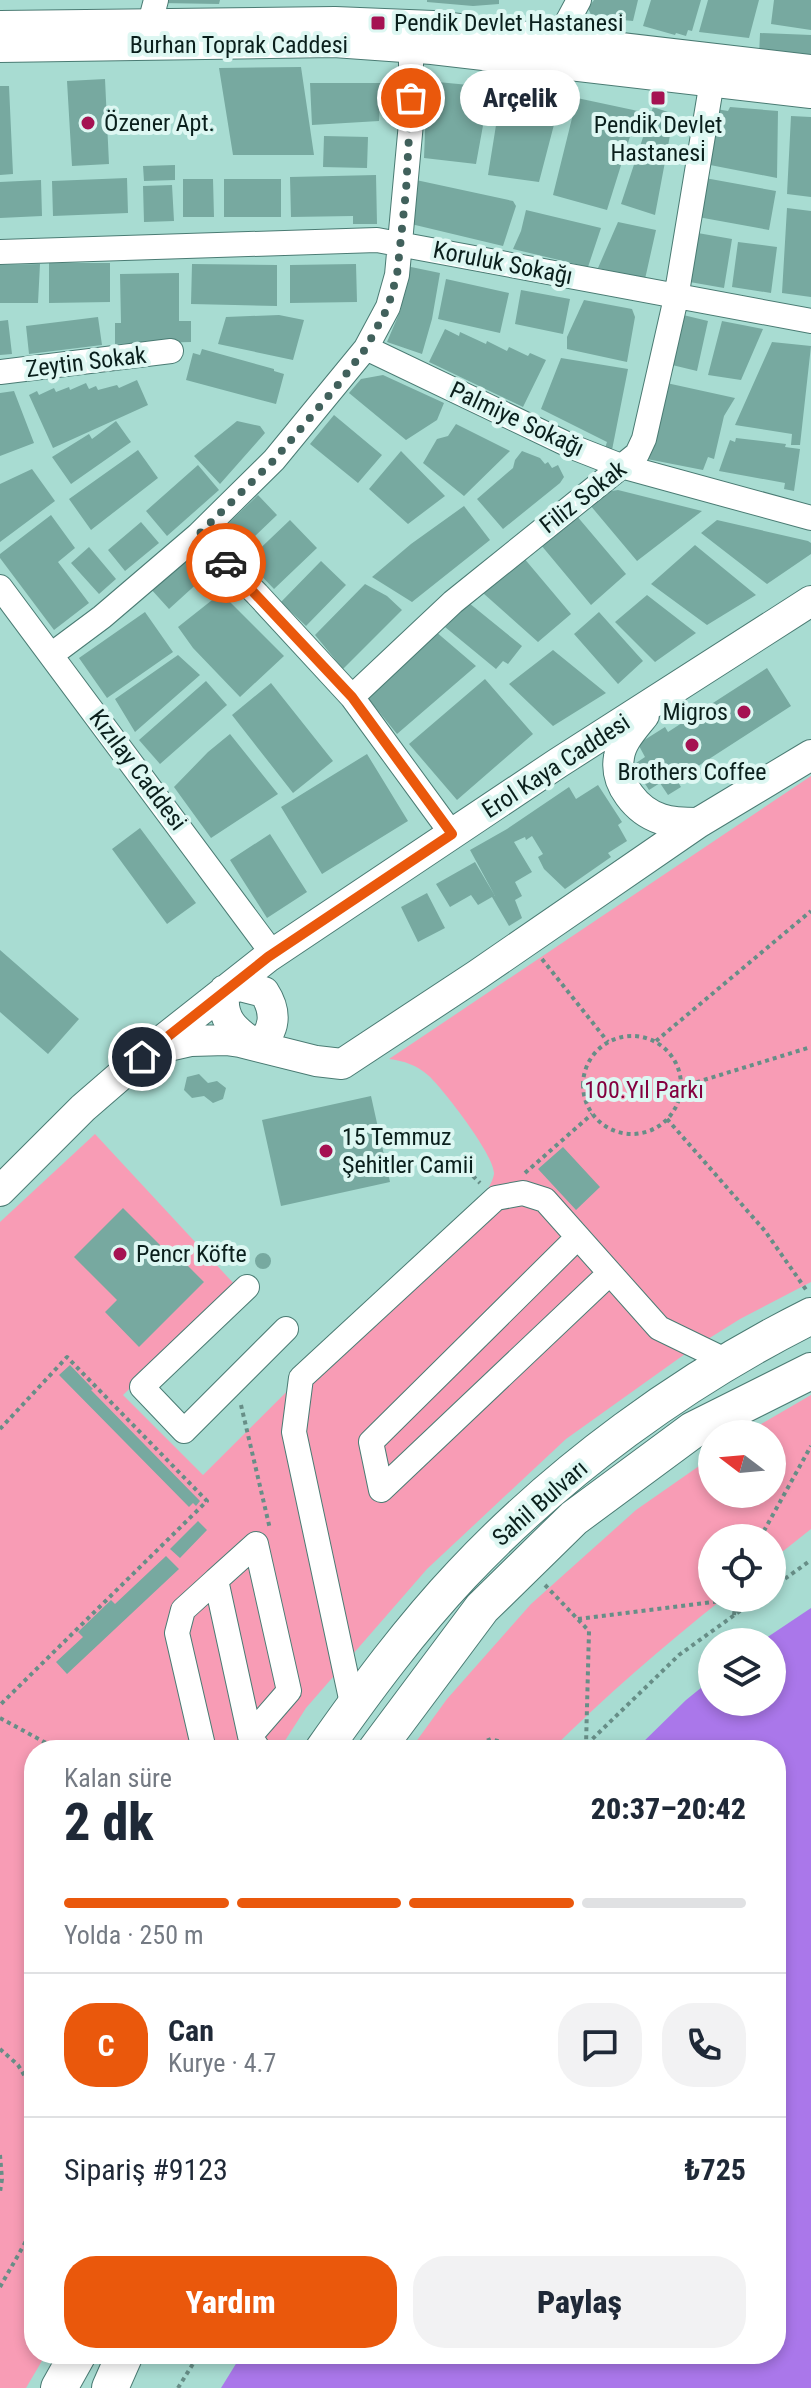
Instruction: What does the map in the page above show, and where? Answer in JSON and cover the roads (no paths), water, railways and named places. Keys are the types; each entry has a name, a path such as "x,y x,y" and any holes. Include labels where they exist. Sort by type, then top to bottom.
{"highway":[{"name":"Sahil Bulvarı","path":"330,1740 435,1604 495,1541 587,1460 658,1407 727,1361 811,1316"},
{"name":"Sahil Bulvarı","path":"383,1740 482,1608 574,1518 693,1430 811,1371"},
{"path":"59,2388 72,2364"},
{"path":"110,2388 121,2364"}],"main road":[{"name":"Burhan Toprak Caddesi","path":"350,22 411,48 811,93"},
{"name":"Burhan Toprak Caddesi","path":"0,26 350,22 433,26 811,70"},
{"name":"Burhan Toprak Caddesi","path":"0,47 149,23"},
{"path":"0,60 149,23"},
{"name":"Erol Kaya Caddesi","path":"0,1191 83,1108 150,1050 273,954 811,601"},
{"path":"652,704 628,735 619,754 621,781 632,799 648,813 664,820 698,823"},
{"path":"150,1050 207,1040 240,1042 293,1056 342,1064 528,941 698,823 811,755"},
{"path":"240,986 253,988 264,992 271,1002 273,1026 267,1038 257,1046 238,1033 227,1020 223,1002 225,990 240,986"}],"street":[{"path":"557,41 579,0"},
{"path":"51,655 102,617 198,535 274,460 366,348 388,307 397,275 411,123 411,48"},
{"name":"Filiz Sokak","path":"352,697 453,602 637,454 644,439 676,298 712,81"},
{"name":"Koruluk Sokağı","path":"0,252 377,240 811,321"},
{"name":"Palmiye Sokağı","path":"366,348 575,448 621,466 811,518"},
{"name":"Zeytin Sokak","path":"0,372 171,351"},
{"path":"198,535 352,697 452,834"},
{"name":"Kızılay Caddesi","path":"0,587 273,954"},
{"path":"353,1708 294,1432 301,1378 496,1198 523,1193 545,1200 659,1328 727,1361"},
{"path":"578,1237 371,1442 381,1490 610,1273"},
{"path":"247,1287 142,1387 184,1431 286,1329"},
{"path":"202,1740 177,1633 183,1610 256,1544 289,1691 256,1740"},
{"path":"216,1580 253,1740"}],"place":[{"name":"Pendik Devlet Hastanesi","path":"378,23"},
{"name":"Arçelik","path":"411,98"},
{"name":"Pendi̇k Devlet Hastanesi̇","path":"658,98"},
{"name":"Özener Apt.","path":"88,123"},
{"name":"Migros","path":"744,712"},
{"name":"Brothers Coffee","path":"692,745"},
{"name":"15 Temmuz Şehitler Camii","path":"326,1151"},
{"name":"Pencr Köfte","path":"120,1254"}],"park label":[{"name":"100.Yıl Parkı","path":"644,1090"}]}
